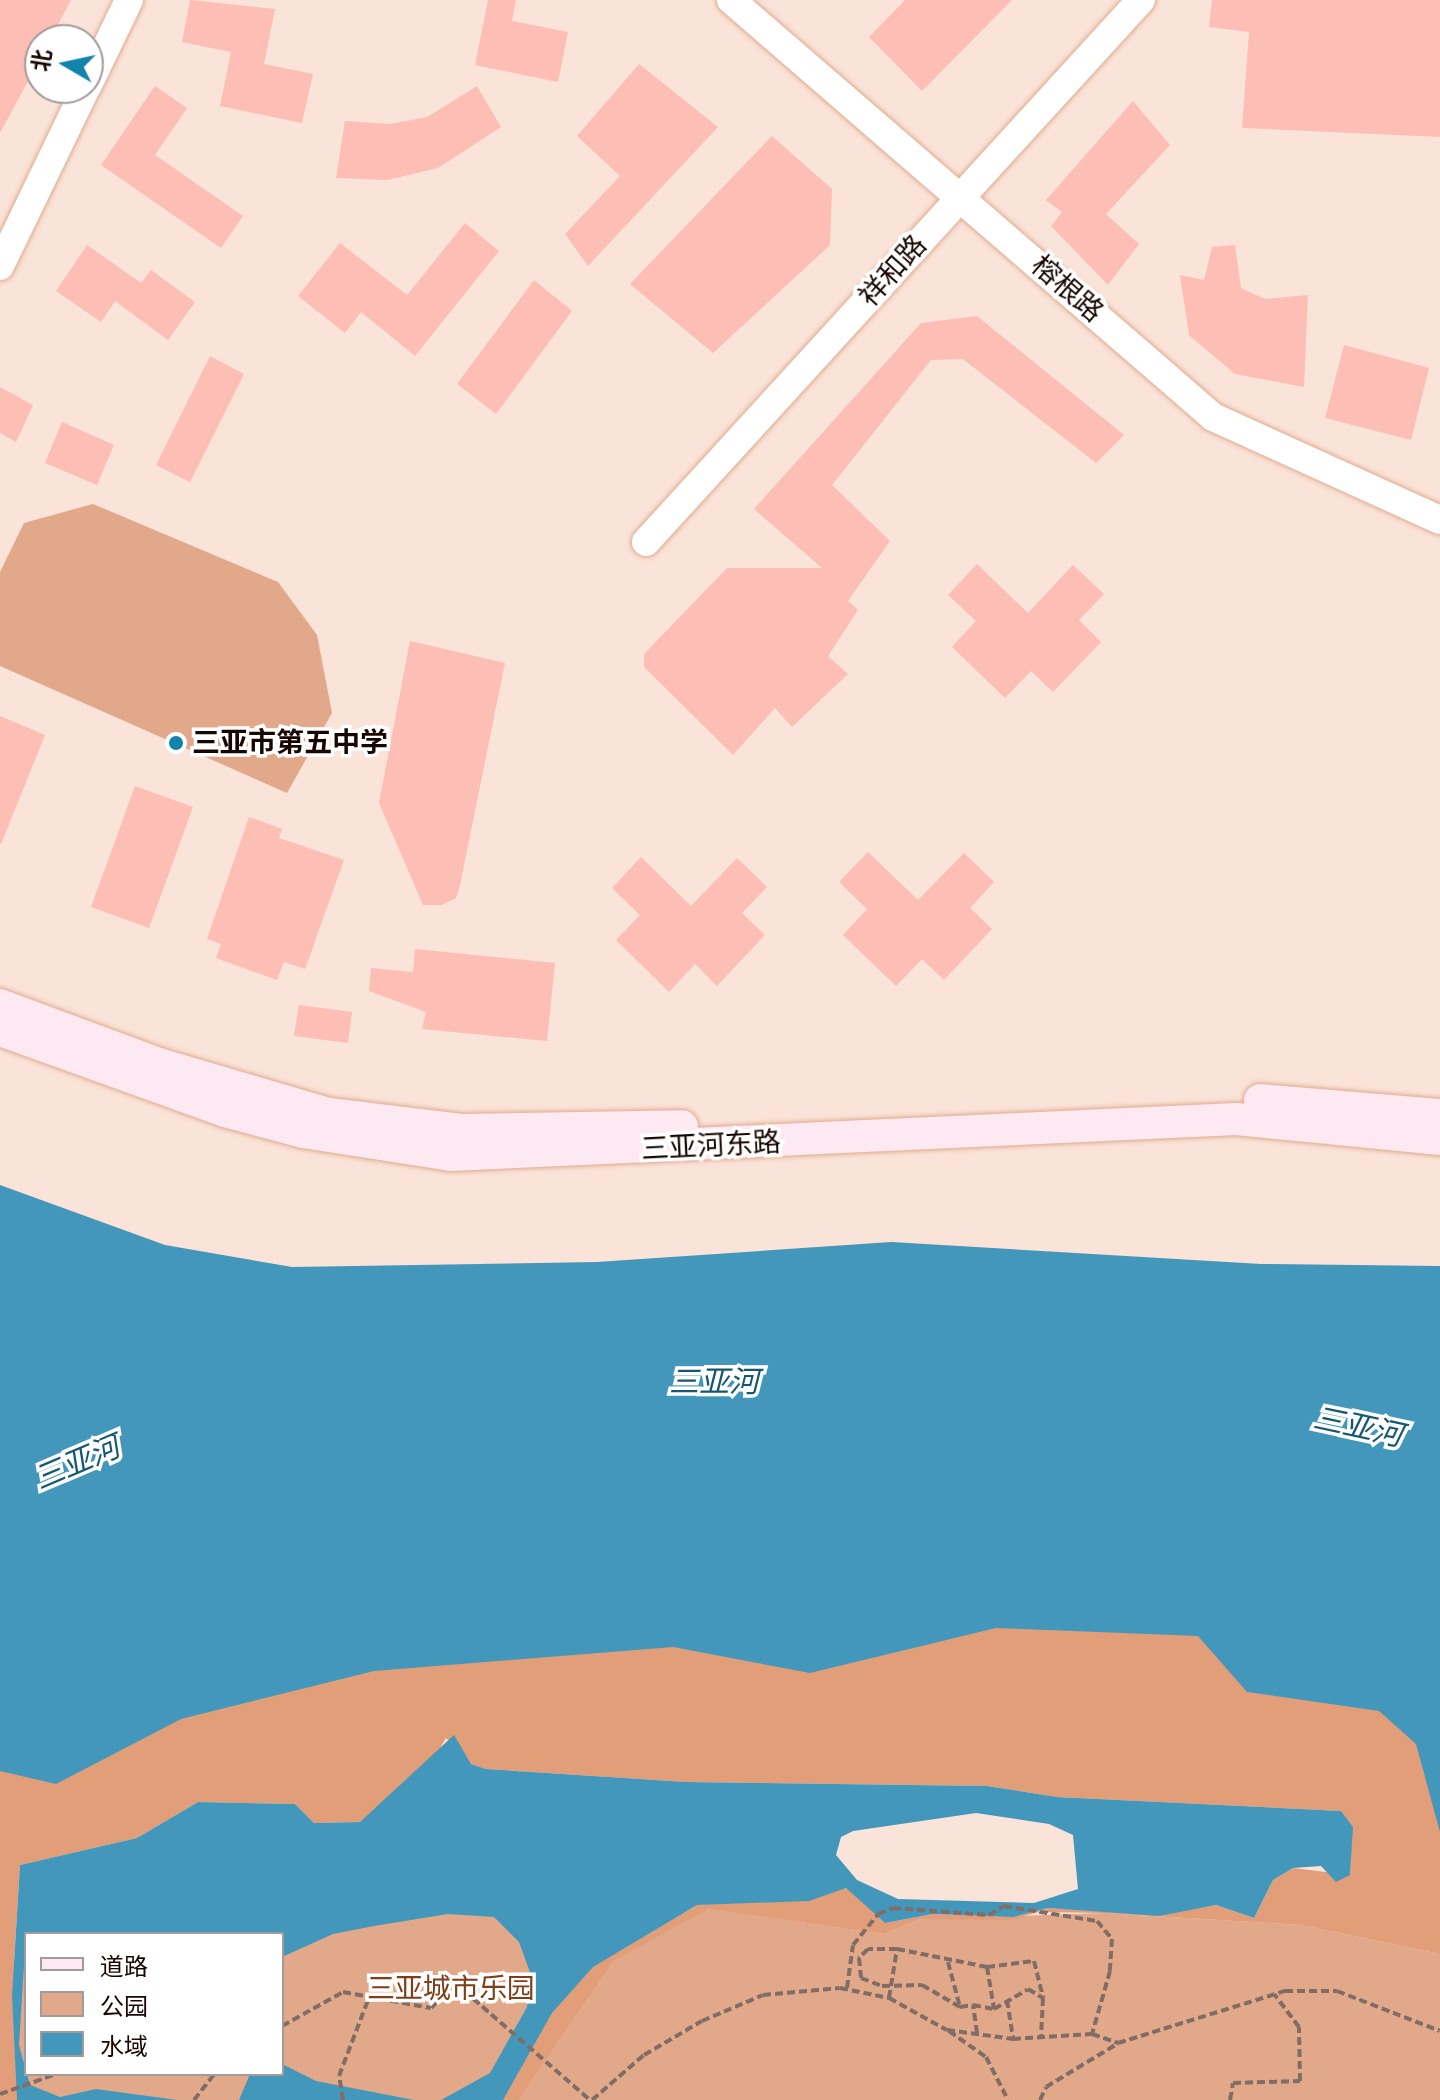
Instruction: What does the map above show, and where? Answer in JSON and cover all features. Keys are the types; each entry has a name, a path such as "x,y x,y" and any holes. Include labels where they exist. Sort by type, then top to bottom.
{"main road":[{"name":"三亚河东路","path":"0,1005 249,1094 408,1126 534,1132 1231,1100 1440,1115"},
{"name":"三亚河东路","path":"0,1030 225,1111 451,1155 1221,1120 1440,1139"}],"street":[{"path":"104,51 129,0"},
{"name":"榕根路","path":"731,0 1213,417 1440,520"},
{"name":"祥和路","path":"646,542 1141,0"},
{"path":"0,266 78,104"}],"path":[{"path":"847,1988 863,1930 893,1908 989,1915 1004,1906 1097,1921 1112,1939 1110,1971 1092,2034"},
{"path":"1041,2039 1043,1998 1034,1961 987,1967 872,1947 859,1958 861,1978 893,1986 922,1985 960,2007 973,2005 994,2009 1028,1989 1043,1998"},
{"path":"889,1998 897,1949"},
{"path":"948,1962 960,2007"},
{"path":"987,1967 994,2009"},
{"path":"284,2025 343,1992 431,2008 455,1983 549,2061 589,2100 644,2055 702,2021 763,1995 847,1988 889,1998 947,2030 986,2057 1008,2100"},
{"path":"1040,2100 1046,2087 1118,2043 1274,1994 1337,1991 1440,2031"},
{"path":"1230,2100 1233,2083 1268,2087 1300,2081 1299,2027 1274,1994"},
{"path":"343,2100 339,2076 370,1995"},
{"path":"1007,2000 1013,2039"},
{"path":"973,2005 977,2033"},
{"path":"947,2030 1013,2039 1092,2034 1118,2043"},
{"path":"0,2094 50,2076"},
{"path":"196,2098 212,2076"}],"green space":[{"path":"93,504 278,582 317,635 332,713 287,793 0,666 0,572 24,523"},
{"name":"三亚城市乐园","path":"466,1876 641,1919 710,1909 884,1934 921,1919 1104,1913 1301,1925 1440,1954 1440,2100 0,2100 0,1965 24,1956 24,2076 284,2076 284,1933"}],"shaded area":[{"path":"957,1616 1198,1624 1378,1700 1418,1745 1440,1826 1440,1954 1301,1925 1039,1912 1010,1920 921,1919 884,1934 708,1909 613,1961 518,2100 503,2100 552,2013 593,1967 697,1905 847,1888 885,1923 933,1914 1013,1917 1048,1908 1159,1915 1216,1905 1254,1918 1273,1880 1293,1868 1350,1875 1351,1854 1341,1811 1057,1797 987,1786 686,1782 486,1769 471,1764 446,1738 434,1758 360,1822 314,1823 295,1804 198,1802 137,1838 20,1865 12,1996 17,2100 0,2100 0,1748 377,1655"}],"water":[{"name":"三亚河","path":"0,1185 165,1245 292,1267 597,1262 891,1242 1261,1264 1440,1266 1440,1832 1416,1744 1379,1711 1247,1692 1198,1636 996,1628 810,1673 673,1647 374,1671 181,1719 56,1784 0,1771"},
{"path":"454,1735 471,1764 486,1769 686,1782 987,1786 1057,1797 1341,1811 1353,1827 1350,1875 1336,1882 1321,1866 1293,1868 1273,1880 1254,1918 1216,1905 1159,1916 1048,1908 1013,1917 933,1914 885,1923 846,1888 809,1901 697,1905 593,1967 552,2013 503,2100 441,2100 490,2073 527,2007 531,1975 519,1942 494,1917 448,1914 374,1926 333,1934 284,1956 284,1932 24,1932 19,2045 24,2076 28,2076 30,2085 60,2097 96,2089 177,2100 17,2100 12,1996 20,1865 137,1838 198,1802 295,1804 314,1823 360,1822","holes":["976,1813 1049,1824 1073,1835 1078,1889 1034,1903 898,1899 857,1880 836,1855 841,1837 853,1831"]},
{"path":"284,2065 316,2081 414,2100 239,2100 249,2076 284,2076"}],"building":[{"path":"0,0 71,0 58,24 24,24 24,89 0,133"},
{"path":"190,0 275,9 264,64 313,74 302,123 220,106 231,52 182,42"},
{"path":"488,0 516,0 512,21 568,32 558,82 475,65"},
{"path":"905,0 1012,0 922,91 869,37"},
{"path":"1212,0 1440,0 1440,137 1242,128 1249,32 1209,27"},
{"path":"639,64 718,127 588,266 565,234 620,176 577,136"},
{"path":"155,86 187,108 155,155 243,216 221,248 101,165"},
{"path":"477,86 501,127 438,168 387,180 336,178 345,121 391,124 427,117"},
{"path":"1133,101 1170,145 1106,214 1139,244 1108,285 1051,226 1062,212 1046,200"},
{"path":"772,136 832,189 830,245 713,353 630,284"},
{"path":"465,223 499,251 415,356 361,312 345,333 298,296 340,243 407,295"},
{"path":"87,245 141,283 151,270 195,302 168,340 115,301 101,322 56,291"},
{"path":"1235,245 1241,288 1265,299 1308,295 1304,387 1235,374 1189,335 1180,275 1204,280 1212,247"},
{"path":"534,280 572,311 496,414 457,384"},
{"path":"977,316 1124,435 1096,463 963,359 931,360 832,485 890,541 848,601 858,610 828,656 848,674 792,727 775,708 733,755 644,667 644,654 727,568 822,568 754,509 921,323"},
{"path":"1344,345 1429,368 1411,440 1325,418"},
{"path":"210,356 244,374 190,482 156,465"},
{"path":"0,387 33,405 16,442 0,433"},
{"path":"62,422 114,445 97,485 45,463"},
{"path":"977,564 1028,613 1073,565 1104,594 1079,620 1101,642 1053,692 1031,671 1005,698 952,647 976,621 948,595"},
{"path":"410,641 505,663 460,885 456,898 442,905 423,905 379,803"},
{"path":"0,716 45,735 1,844 0,844"},
{"path":"135,786 193,807 149,928 91,907"},
{"path":"249,817 282,829 279,838 344,860 305,969 284,962 277,980 216,958 221,944 207,939"},
{"path":"868,852 918,900 964,853 994,882 970,908 992,929 944,980 922,959 896,986 843,935 867,909 839,882"},
{"path":"641,857 691,906 737,858 767,887 742,913 765,935 717,986 695,964 669,992 616,940 640,915 612,888"},
{"path":"415,949 555,963 547,1041 422,1029 426,1012 369,991 371,968 413,972"},
{"path":"299,1005 352,1012 348,1043 294,1036"}],"place":[{"name":"三亚市第五中学","path":"176,743"}]}
